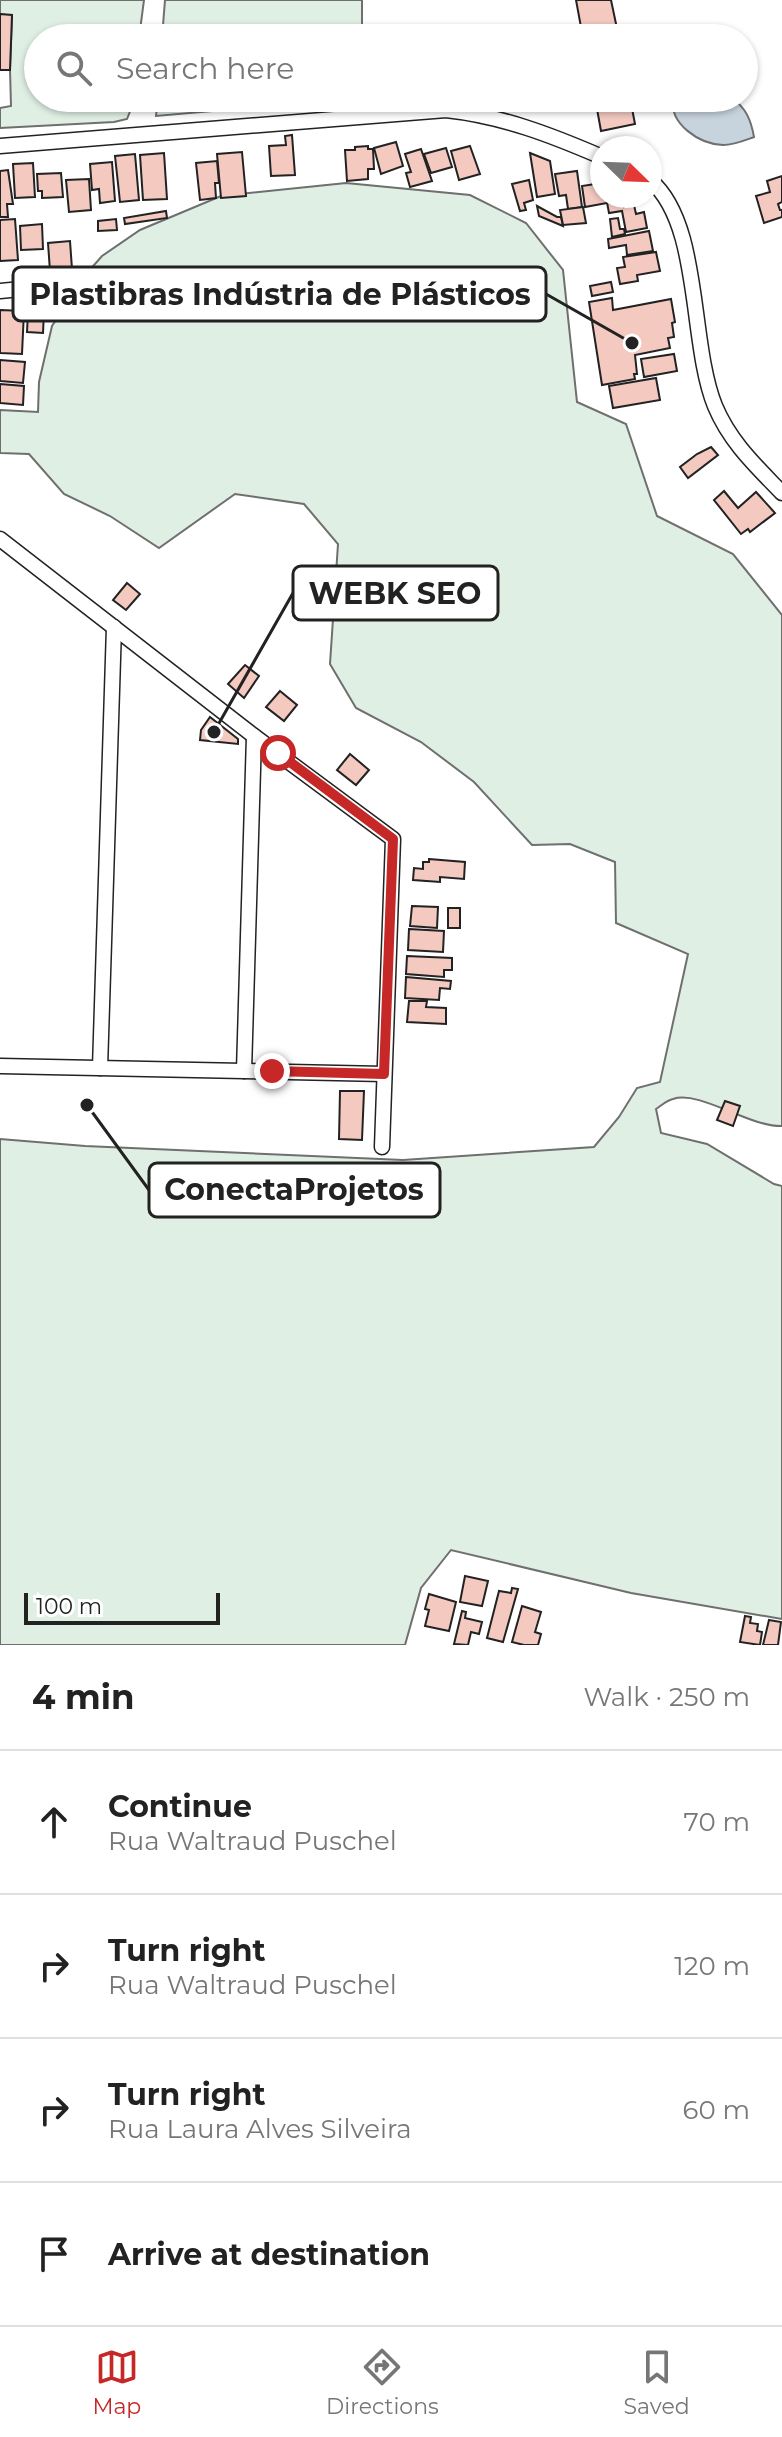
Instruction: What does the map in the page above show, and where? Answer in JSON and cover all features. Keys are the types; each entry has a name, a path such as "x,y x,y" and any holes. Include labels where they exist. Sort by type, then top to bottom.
{"street":[{"path":"0,146 421,112"},
{"path":"462,112 514,123 590,152"},
{"path":"662,194 679,223 703,362 715,405 737,446 782,493"},
{"path":"0,291 72,284"},
{"path":"0,539 254,736 393,839 382,1147"},
{"path":"100,1068 114,627"},
{"path":"244,1071 254,736"},
{"path":"0,1066 384,1074"}],"green space":[{"path":"0,0 144,0 141,24 24,24 24,112 130,112 127,119 0,128 0,108 11,106 12,16 0,14"},
{"path":"165,0 362,0 362,24 163,24"},
{"path":"156,112 202,112 156,116"},
{"path":"346,183 470,195 526,223 563,270 577,402 626,424 657,516 733,554 782,615 782,1126 755,1121 711,1104 684,1098 671,1100 656,1109 661,1133 707,1144 782,1186 782,1619 631,1593 451,1550 421,1588 405,1645 0,1645 0,1139 85,1146 403,1160 594,1147 619,1117 637,1088 660,1082 688,954 616,923 615,862 570,844 532,845 474,782 421,742 356,708 330,664 338,544 304,504 235,494 159,548 110,516 64,494 29,454 0,453 0,410 38,412 39,382 52,326 86,274 102,256 140,230 221,196"}],"shaded area":[{"path":"675,112 745,112 754,137 727,145 714,144 696,137"}],"building":[{"path":"576,0 611,0 616,24 580,24"},
{"path":"0,14 12,15 10,70 0,70"},
{"path":"598,112 633,112 635,124 601,131"},
{"path":"292,135 295,175 271,176 269,146 286,145 285,136"},
{"path":"396,142 403,166 381,174 374,148"},
{"path":"368,146 368,149 373,149 374,169 368,169 368,179 347,181 345,150"},
{"path":"470,146 480,174 459,180 451,151"},
{"path":"446,148 452,167 431,173 424,154"},
{"path":"421,149 432,181 410,187 406,173 411,172 405,154"},
{"path":"242,152 246,196 221,198 217,154"},
{"path":"164,153 167,199 143,200 140,155"},
{"path":"530,153 550,161 555,194 537,197"},
{"path":"135,154 139,200 120,202 115,156"},
{"path":"217,161 219,183 215,183 216,198 200,200 196,163"},
{"path":"112,162 115,201 100,203 99,189 92,190 90,164"},
{"path":"33,163 35,197 15,198 13,164"},
{"path":"8,170 13,204 7,204 8,217 0,217 0,171"},
{"path":"577,171 582,207 568,209 566,195 559,196 555,174"},
{"path":"61,173 63,197 42,198 42,191 38,191 37,174"},
{"path":"782,176 782,202 778,204 782,217 764,223 756,196 770,192 767,181"},
{"path":"89,179 91,210 69,212 66,180"},
{"path":"529,180 533,200 524,203 526,210 520,211 512,184"},
{"path":"590,185 590,206 585,207 582,186"},
{"path":"537,206 561,217 563,226 539,216"},
{"path":"583,207 586,223 563,225 560,210"},
{"path":"608,208 635,208 636,214 644,212 647,228 626,232 622,211 609,213"},
{"path":"166,211 167,218 125,224 124,218"},
{"path":"618,218 620,229 624,229 625,234 612,237 610,219"},
{"path":"15,219 18,260 0,261 0,220"},
{"path":"116,219 117,230 98,231 98,221"},
{"path":"42,224 43,249 21,250 20,226"},
{"path":"649,231 653,251 627,255 626,245 609,248 608,239"},
{"path":"70,241 72,269 50,271 48,243"},
{"path":"656,252 660,271 637,275 638,281 620,284 617,268 625,267 623,257"},
{"path":"611,282 613,292 592,296 590,286"},
{"path":"612,298 613,310 671,299 674,337 668,338 670,348 635,355 635,379 602,385 589,302"},
{"path":"0,310 24,311 22,354 0,353"},
{"path":"28,311 44,311 43,333 27,332"},
{"path":"674,354 677,371 644,377 641,359"},
{"path":"0,360 25,362 23,383 0,381"},
{"path":"656,378 660,400 613,408 609,386"},
{"path":"0,384 24,386 23,405 0,403"},
{"path":"711,447 718,455 688,478 680,467"},
{"path":"724,491 738,508 756,492 775,513 750,532 748,529 741,534 714,500"},
{"path":"127,583 140,594 126,610 113,600"},
{"path":"245,665 259,676 244,698 228,684"},
{"path":"280,691 297,705 284,721 266,707"},
{"path":"210,717 238,739 238,744 200,740 201,730"},
{"path":"350,754 369,770 356,785 337,770"},
{"path":"429,859 465,862 464,879 440,877 440,882 413,880 414,868 423,869 423,862 429,862"},
{"path":"412,906 438,907 437,928 410,926"},
{"path":"448,908 460,908 460,928 448,928"},
{"path":"409,929 444,931 443,952 408,950"},
{"path":"407,956 452,958 452,970 444,970 444,977 406,974"},
{"path":"406,977 451,981 450,989 440,988 439,1000 405,998"},
{"path":"409,1001 427,1001 426,1007 446,1008 446,1024 407,1022"},
{"path":"340,1091 364,1091 362,1140 339,1139"},
{"path":"725,1101 740,1106 733,1126 717,1120"},
{"path":"465,1576 488,1581 482,1606 460,1602"},
{"path":"512,1588 518,1589 503,1642 487,1638 499,1591 511,1593"},
{"path":"429,1594 456,1602 449,1631 425,1626"},
{"path":"522,1606 541,1612 535,1632 541,1634 538,1645 512,1642"},
{"path":"462,1611 466,1612 465,1618 482,1622 479,1634 471,1632 468,1645 454,1644"},
{"path":"745,1616 751,1617 750,1623 758,1624 757,1631 762,1632 760,1645 740,1642"},
{"path":"769,1620 781,1622 778,1645 763,1645"}],"place":[{"name":"Plastibras Indústria de Plásticos","path":"632,343"},
{"name":"WEBK SEO","path":"214,732"},
{"name":"ConectaProjetos","path":"87,1105"}],"route":[{"path":"272,1071 384,1074 393,839 278,753"}]}
